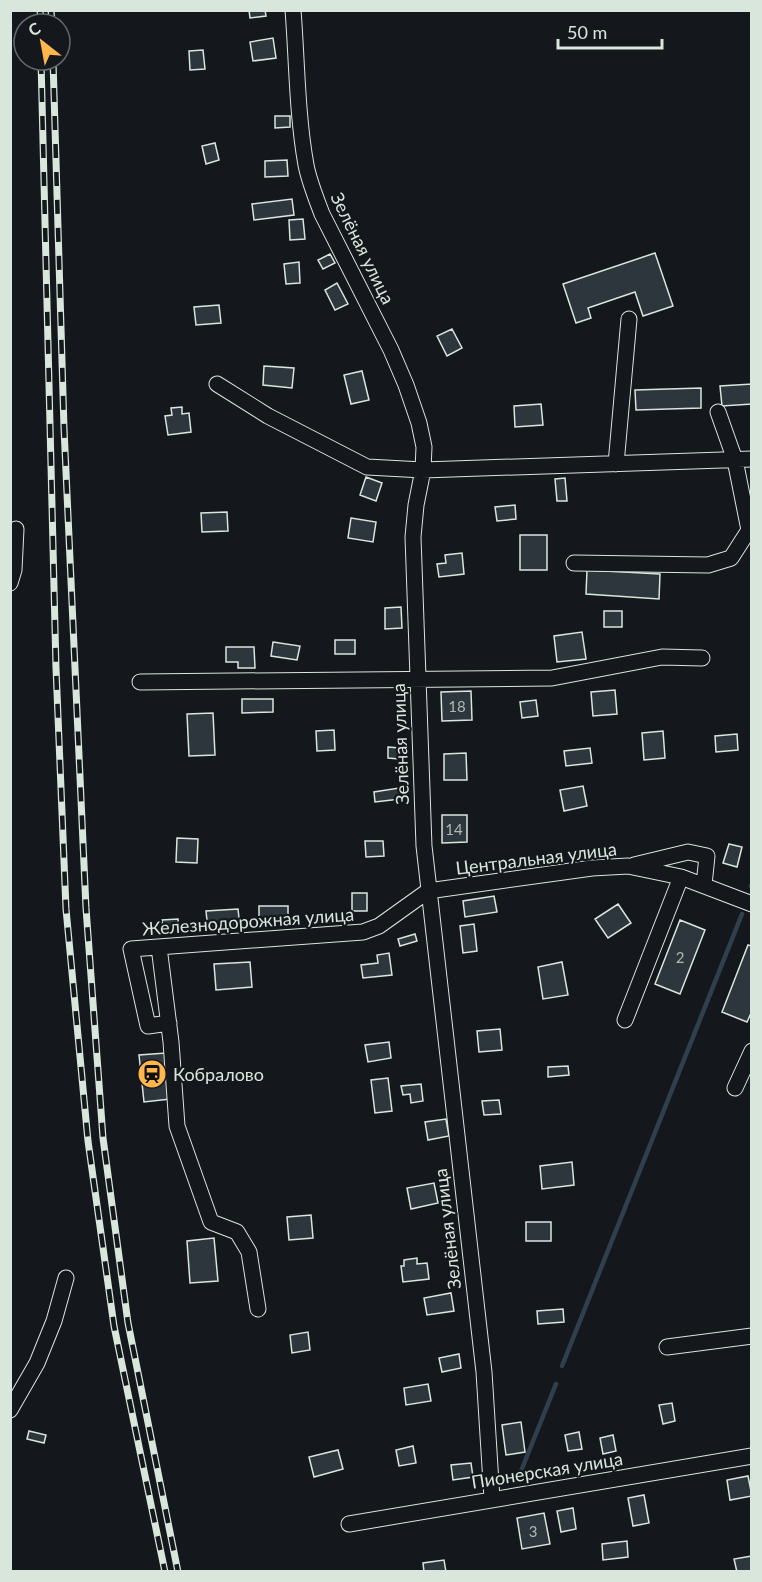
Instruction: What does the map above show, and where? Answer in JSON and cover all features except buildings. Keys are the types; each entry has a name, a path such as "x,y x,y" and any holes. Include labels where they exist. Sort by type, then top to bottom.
{"street":[{"name":"Зелёная улица","path":"293,10 306,166 322,214 406,385 419,423 424,447 413,537 424,846 484,1372 492,1499"},
{"path":"616,464 629,319"},
{"path":"217,384 268,416 367,468 423,470 752,459"},
{"path":"574,563 708,565 731,558 749,530 735,460 718,411"},
{"path":"10,583 14,570 16,529"},
{"path":"140,682 552,678 662,657 702,658"},
{"path":"628,866 688,852 707,856 704,885"},
{"name":"Центральная улица","path":"428,891 592,868 628,866 681,877 752,904"},
{"path":"625,1020 681,877"},
{"name":"Железнодорожная улица","path":"169,1023 148,1026 131,949 363,932 379,926 428,891"},
{"path":"159,947 169,1023 177,1126 201,1188 211,1222 237,1232 249,1252 258,1309"},
{"path":"735,1088 752,1051"},
{"path":"10,1410 37,1363 54,1321 66,1278"},
{"path":"667,1347 752,1336"},
{"name":"Пионерская улица","path":"350,1524 752,1456"}],"waterway":[{"path":"562,1366 742,914"},
{"path":"517,1481 556,1384"}],"railway":[{"path":"41,72 56,668 66,909 88,1141 114,1326 165,1572"},
{"path":"53,72 64,428 86,908 103,1138 128,1323 178,1572"}],"place":[{"name":"Кобралово","path":"152,1074"}]}
